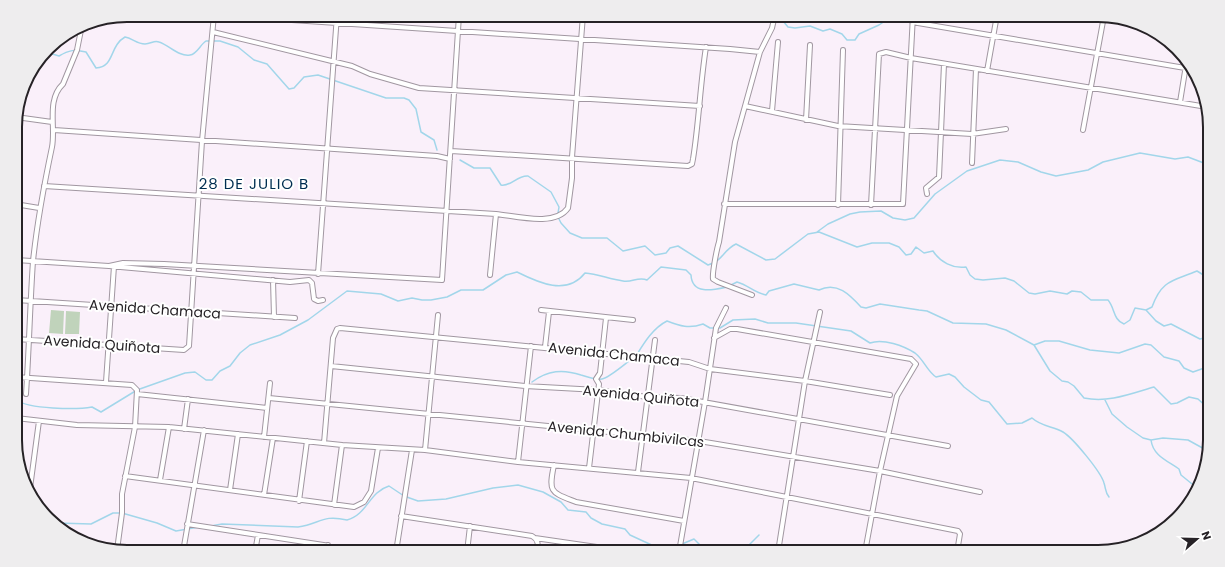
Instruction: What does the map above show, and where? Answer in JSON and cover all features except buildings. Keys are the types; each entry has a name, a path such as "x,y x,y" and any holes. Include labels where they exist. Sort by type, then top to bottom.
{"street":[{"path":"192,312 202,141 214,22"},
{"path":"318,274 336,22 760,52"},
{"path":"109,266 124,263 442,280 459,22"},
{"path":"44,186 324,205 496,214 544,219 558,217 568,208 572,178 572,157 583,22"},
{"path":"752,295 713,279 712,273 720,242 724,204 735,142 760,52 773,22"},
{"path":"724,204 903,204 912,22 1185,68"},
{"path":"987,71 996,22"},
{"path":"1083,130 1103,22"},
{"path":"212,32 332,62 419,88 700,106"},
{"path":"26,394 33,261 39,208 54,130 52,122 55,99 77,50 80,33"},
{"path":"772,111 778,42"},
{"path":"806,120 810,45"},
{"path":"450,151 572,157 688,166 692,164 700,106 700,83 706,47"},
{"path":"838,205 844,50"},
{"path":"871,205 879,54 886,52 944,64 1200,106"},
{"path":"927,194 926,188 939,177 944,64"},
{"path":"1180,102 1185,68"},
{"path":"972,163 976,69"},
{"path":"745,106 806,120 841,126 973,134 1006,129"},
{"path":"22,118 52,122"},
{"path":"54,130 437,156 450,159"},
{"path":"22,205 39,208"},
{"path":"490,275 496,214"},
{"path":"22,260 114,266 290,282 309,280 312,283 314,298 318,301 323,300"},
{"path":"106,382 110,344 114,266"},
{"path":"274,280 274,317"},
{"name":"Avenida Chamaca","path":"22,300 295,318"},
{"path":"680,545 691,478 699,441 714,338 716,328 726,308"},
{"path":"541,310 633,320"},
{"name":"Avenida Quiñota","path":"22,339 187,349 189,346 192,312"},
{"path":"545,347 549,312"},
{"path":"779,545 812,342 820,312"},
{"path":"425,450 438,315"},
{"path":"590,468 599,384 596,379 600,373 606,318"},
{"name":"Avenida Chamaca","path":"331,366 334,338 337,330 340,328 689,362 710,369 806,381 890,395"},
{"path":"714,338 730,329 737,329 911,359 916,364 897,396 880,471 866,545"},
{"path":"638,472 641,436 655,340"},
{"path":"518,462 525,386 531,346"},
{"path":"324,442 331,366"},
{"name":"Avenida Quiñota","path":"331,366 525,386 598,390 647,397 681,398 948,446"},
{"path":"22,377 106,382 132,385 137,390 135,427 125,476 117,544"},
{"path":"264,437 270,383"},
{"path":"137,394 267,408"},
{"name":"Avenida Chumbivilcas","path":"269,398 429,413 522,424 593,429 641,436 699,441 880,471 980,492"},
{"path":"184,429 188,399"},
{"path":"22,419 77,425 169,427 204,430 342,445 425,450 518,462 691,478 958,530 960,534 958,545"},
{"path":"31,482 39,421"},
{"path":"160,480 169,427"},
{"path":"184,545 204,430"},
{"path":"230,490 238,434"},
{"path":"264,495 273,438"},
{"path":"300,501 307,441"},
{"path":"334,505 342,445"},
{"path":"125,476 300,501 354,507 364,502 371,491 378,448"},
{"path":"397,545 412,450"},
{"path":"554,465 550,483 553,491 559,495 576,502 684,521"},
{"path":"401,516 515,533 535,538 579,545"},
{"path":"187,524 328,545"},
{"path":"468,545 470,526"},
{"path":"256,545 258,535"},
{"path":"535,538 538,545"}],"green space":[{"path":"51,310 64,311 63,334 49,333"},
{"path":"66,311 80,312 79,334 65,334"}],"waterway":[{"path":"784,22 788,27 795,28 810,26 823,31 830,29 842,34 847,40 855,40 859,34 884,22"},
{"path":"52,54 59,56 66,52 72,51 86,52 96,68 102,67 106,64 116,46 125,37 142,44 156,41 178,53 186,55 195,53 206,41 220,41 238,47 254,60 267,64 289,89 294,88 304,77 318,75 386,98 404,98 409,100 416,109 421,132 434,140 437,150"},
{"path":"817,232 828,224 850,214 860,212 881,211 893,218 905,220 914,218 935,194 967,171 1000,160 1018,162 1041,172 1056,176 1088,170 1103,162 1140,153 1175,159 1188,157 1203,163"},
{"path":"460,160 474,168 490,168 501,185 505,185 521,177 528,176 551,192 559,207 558,213"},
{"path":"558,217 570,233 582,238 607,238 623,251 645,246 655,255 666,253 670,248 678,246 708,265 717,261 736,244 766,260 775,259 808,234 819,232 857,247 872,243 889,243 899,247 906,255 911,254 916,247 924,253 933,251 947,264 956,267 966,267 970,275 975,279 983,280 1005,278 1014,281 1029,293 1035,294 1050,291 1067,294 1072,291 1081,292 1091,300 1108,300 1116,317 1124,324 1130,320 1135,308 1146,310 1152,307 1160,291 1170,282 1197,271 1203,275"},
{"path":"22,403 42,407 92,407 101,412 137,390 185,373 195,372 206,380 212,380 220,371 230,366 240,353 250,345 280,335 308,320 347,291 381,294 398,301 412,298 431,300 447,297 461,290 483,290 506,275 517,272 543,283 561,286 578,280 585,273 626,281 641,279 647,280 661,267 686,270 691,275 695,286 704,290 727,287"},
{"path":"731,285 737,282 758,293 766,295 769,291 794,284 819,290 832,287 848,294 861,307 866,308 880,304 927,311 953,323 986,324 1006,330 1034,345 1050,371 1062,381 1068,382 1074,386 1084,398 1110,399 1154,387 1171,404 1177,403 1189,397 1198,399 1203,404"},
{"path":"1146,310 1156,321 1164,326 1171,324 1200,339 1203,338"},
{"path":"636,356 653,332 667,321 685,326 703,324 710,328 720,328 733,320 755,319 768,323 796,323 851,331 870,343 881,341 887,342 915,353 930,372 936,377 949,374 955,377 964,387 981,400 989,402 1007,424 1022,423 1032,418 1068,435 1080,448 1102,478 1109,497"},
{"path":"1034,345 1045,341 1059,341 1090,350 1119,353 1145,344 1151,345 1164,357 1179,361 1184,368 1193,372 1203,368"},
{"path":"532,382 544,375 562,371 594,379 602,379 613,373 633,358"},
{"path":"1105,400 1112,414 1143,438 1151,440 1163,438 1188,440 1203,448"},
{"path":"1151,440 1152,446 1158,454 1179,469 1181,475 1193,485"},
{"path":"211,526 222,524 298,527 332,518 347,520 354,517 364,509 377,493 389,486 404,496 418,501 446,499 493,488 518,485 543,492 561,502 568,510 586,512 591,518 602,524 625,529 630,535 652,545"},
{"path":"63,523 91,524 113,513 122,513 157,523 176,531 199,527"},
{"path":"749,545 759,535"},
{"path":"682,544 694,539 700,545"}],"district":[{"name":"28 DE JULIO B","path":"254,183"}]}
